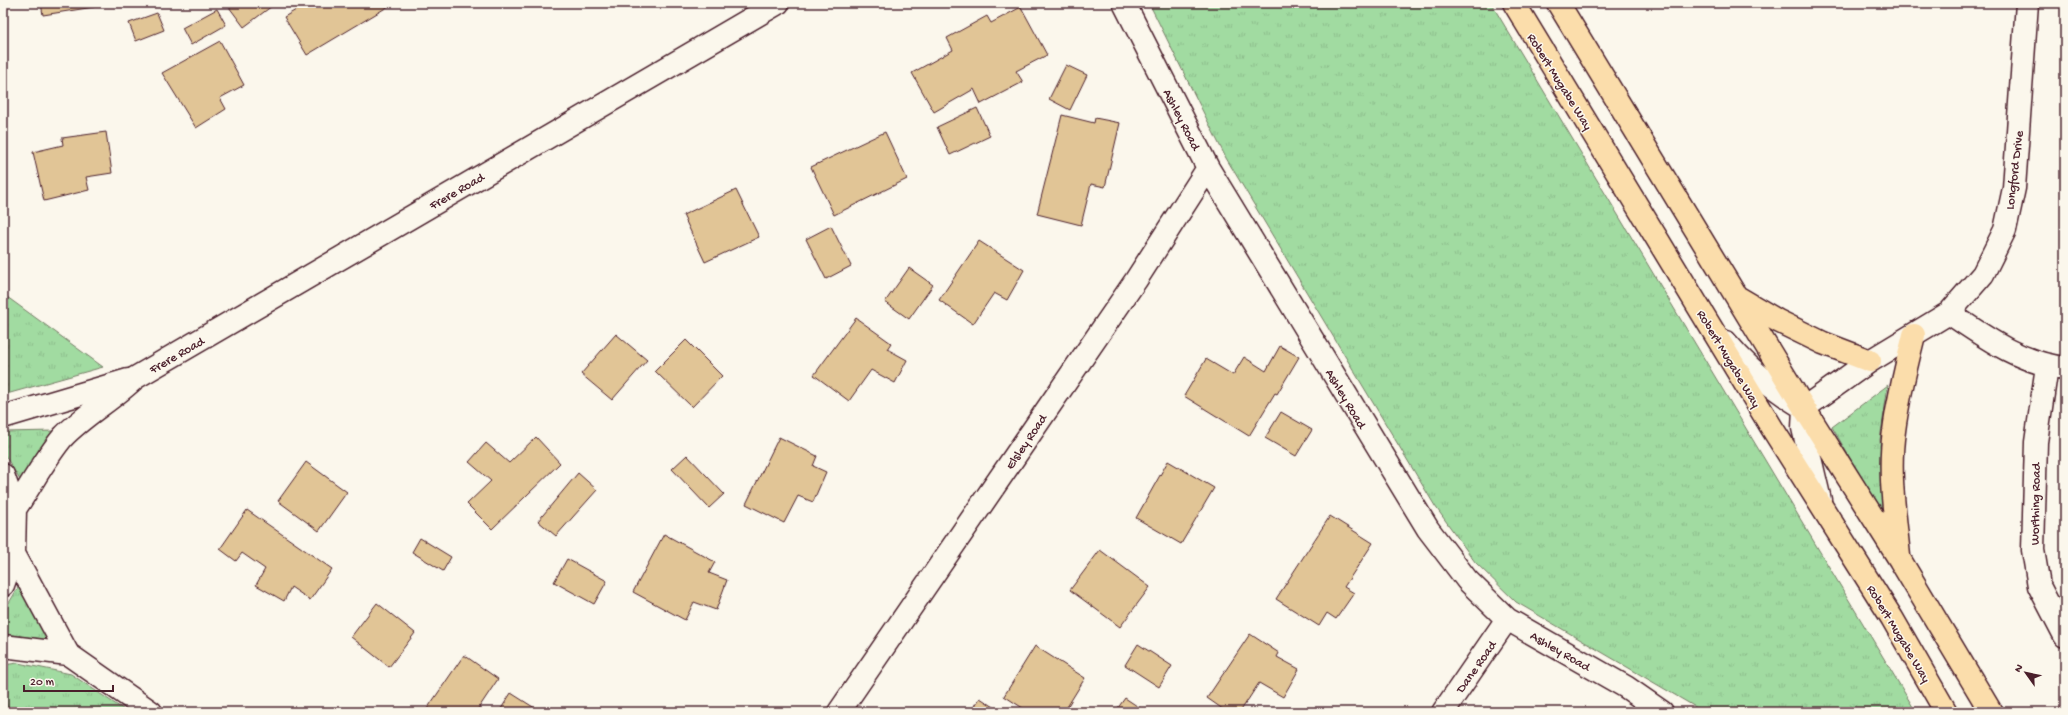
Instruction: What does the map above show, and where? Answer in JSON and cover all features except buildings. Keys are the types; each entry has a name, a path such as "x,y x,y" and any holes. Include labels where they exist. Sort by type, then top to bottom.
{"main road":[{"name":"Robert Mugabe Way","path":"1514,3 1822,508 1892,618 1946,712"},
{"path":"1558,3 1804,408 1900,560 1990,712"},
{"path":"1736,296 1778,321 1823,343 1870,361"},
{"path":"1900,560 1892,471 1893,432 1914,335"}],"street":[{"name":"Frere Road","path":"3,417 134,378 778,3"},
{"name":"Ashley Road","path":"1124,3 1208,168 1428,529 1467,580 1507,619 1626,687 1662,712"},
{"name":"Longford Drive","path":"1804,408 1870,361 1949,313 1983,274 2005,230 2014,188 2027,3"},
{"name":"Elsley Road","path":"839,712 1136,280 1208,168"},
{"path":"1949,313 1998,346 2018,357 2056,367"},
{"path":"1707,319 1740,358 1765,381 1804,408 1803,428 1822,508"},
{"name":"Worthing Road","path":"2056,367 2036,442 2033,550 2039,586 2065,636"},
{"name":"Frere Road","path":"14,509 63,438 79,423 117,395 134,378"},
{"path":"3,475 14,509 14,554 3,585"},
{"path":"14,554 68,654 151,712"},
{"name":"Dane Road","path":"1443,712 1507,619"},
{"path":"3,646 68,654"}],"green space":[{"path":"1149,3 1491,3 1916,712 1704,712 1516,602 1475,562 1435,506 1226,158"},
{"path":"3,294 103,367 3,395"},
{"path":"1888,385 1880,440 1887,522 1832,427"},
{"path":"54,431 20,480 3,452 3,432"},
{"path":"19,586 50,640 3,634 3,613"},
{"path":"18,663 71,674 127,712 3,712 3,665"}]}
